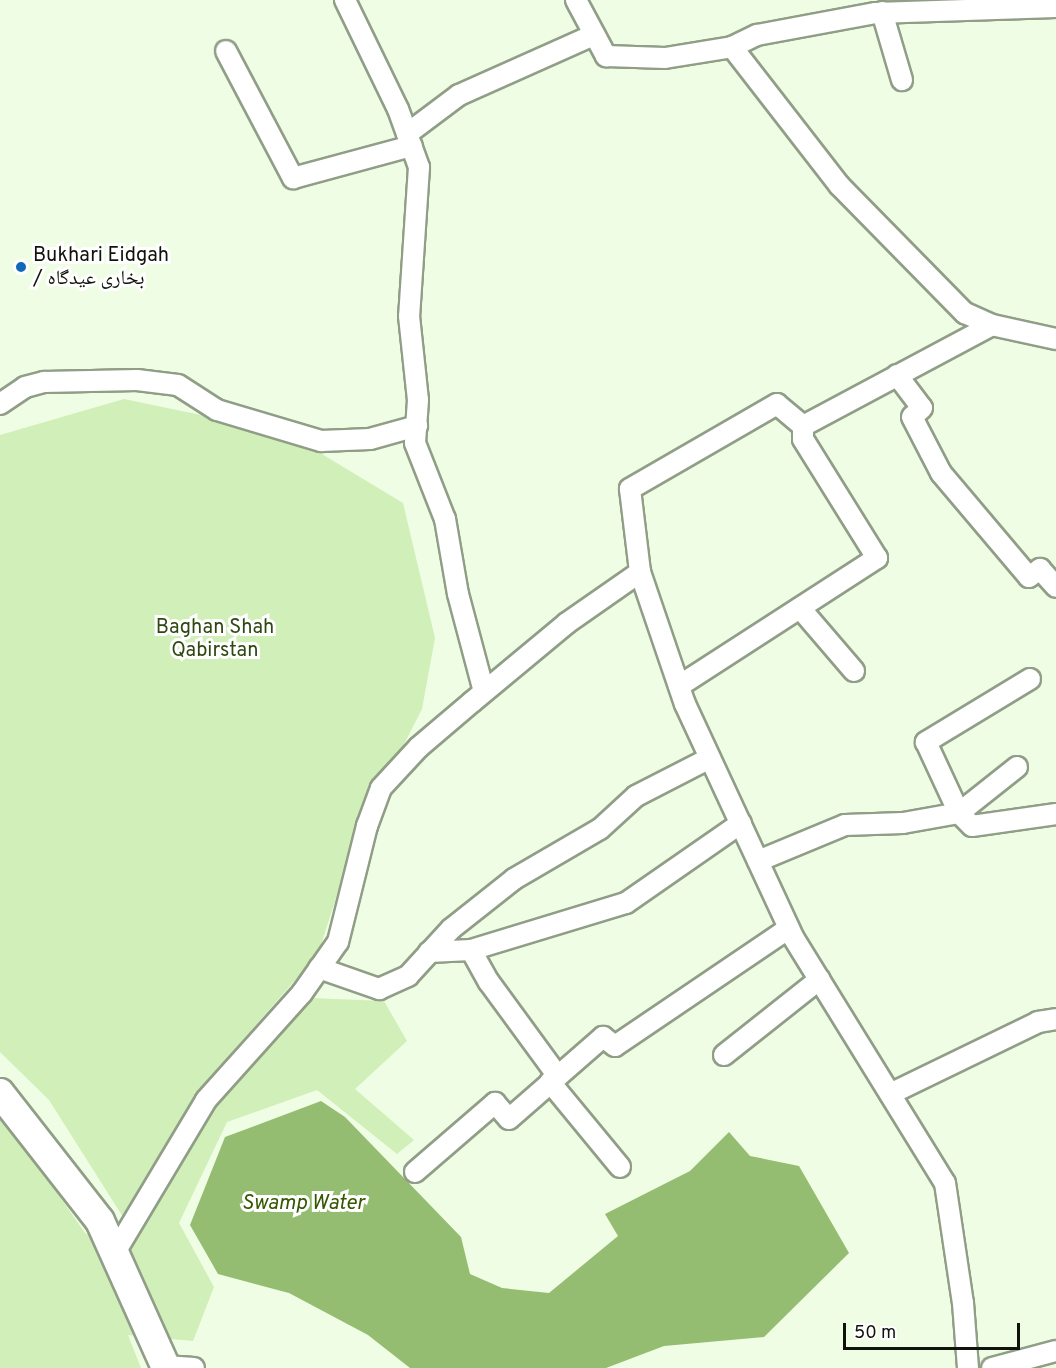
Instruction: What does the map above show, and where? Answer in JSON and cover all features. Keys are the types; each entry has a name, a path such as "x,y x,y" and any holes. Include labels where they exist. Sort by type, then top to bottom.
{"main road":[{"path":"0,1092 100,1221 165,1367"}],"street":[{"path":"345,0 419,167 409,316 418,400 416,443 445,519 458,594 483,692"},
{"path":"576,0 606,56 665,58 732,47 757,35 877,8 966,4 1056,7"},
{"path":"877,8 902,80"},
{"path":"226,51 293,178 409,140 459,94 594,35"},
{"path":"732,47 839,185 965,313 992,325 1056,339"},
{"path":"803,426 992,325"},
{"path":"897,375 922,408 912,417 941,473 1029,577 1040,569 1056,587"},
{"path":"0,404 25,387 44,382 137,380 178,385 217,410 321,441 370,439 417,426"},
{"path":"679,686 877,558 803,439 803,426 777,404 630,489 639,572 679,686 789,928 945,1183 963,1303 968,1368"},
{"path":"114,1254 206,1100 319,968 338,942 367,826 381,788 419,747 483,692 567,623 639,572"},
{"path":"800,608 854,671"},
{"path":"1030,679 926,742 959,813 972,826 1056,814"},
{"path":"319,968 379,989 408,976 451,929 514,879 600,829 636,796 710,758"},
{"path":"758,861 845,825 903,823 959,813 1017,767"},
{"path":"429,952 471,950 626,903 741,823"},
{"path":"415,1172 495,1103 509,1119 603,1037 615,1046 789,928"},
{"path":"471,950 489,982 554,1078 620,1167"},
{"path":"724,1055 820,979"},
{"path":"890,1094 1038,1022 1056,1019"},
{"path":"992,1368 1056,1352"},
{"path":"165,1367 194,1368"}],"green space":[{"name":"Baghan Shah Qabirstan","path":"124,399 287,433 403,503 435,638 422,709 396,760 372,786 318,954 211,1076 123,1217 49,1100 0,1052 0,435"},
{"path":"310,998 384,1001 407,1041 355,1089 414,1140 397,1154 317,1090 227,1122 179,1223 214,1287 193,1341 128,1335 141,1368 0,1368 0,1111 85,1233 127,1253 206,1116 259,1060"}],"water":[{"name":"Swamp Water","path":"321,1101 345,1117 461,1237 470,1274 502,1288 549,1293 618,1236 605,1214 690,1171 729,1132 750,1156 799,1166 849,1253 764,1337 664,1346 606,1368 410,1368 368,1335 289,1293 218,1274 190,1225 225,1137"}],"place":[{"name":"Bukhari Eidgah / بخاری عیدگاہ","path":"21,267"}]}
